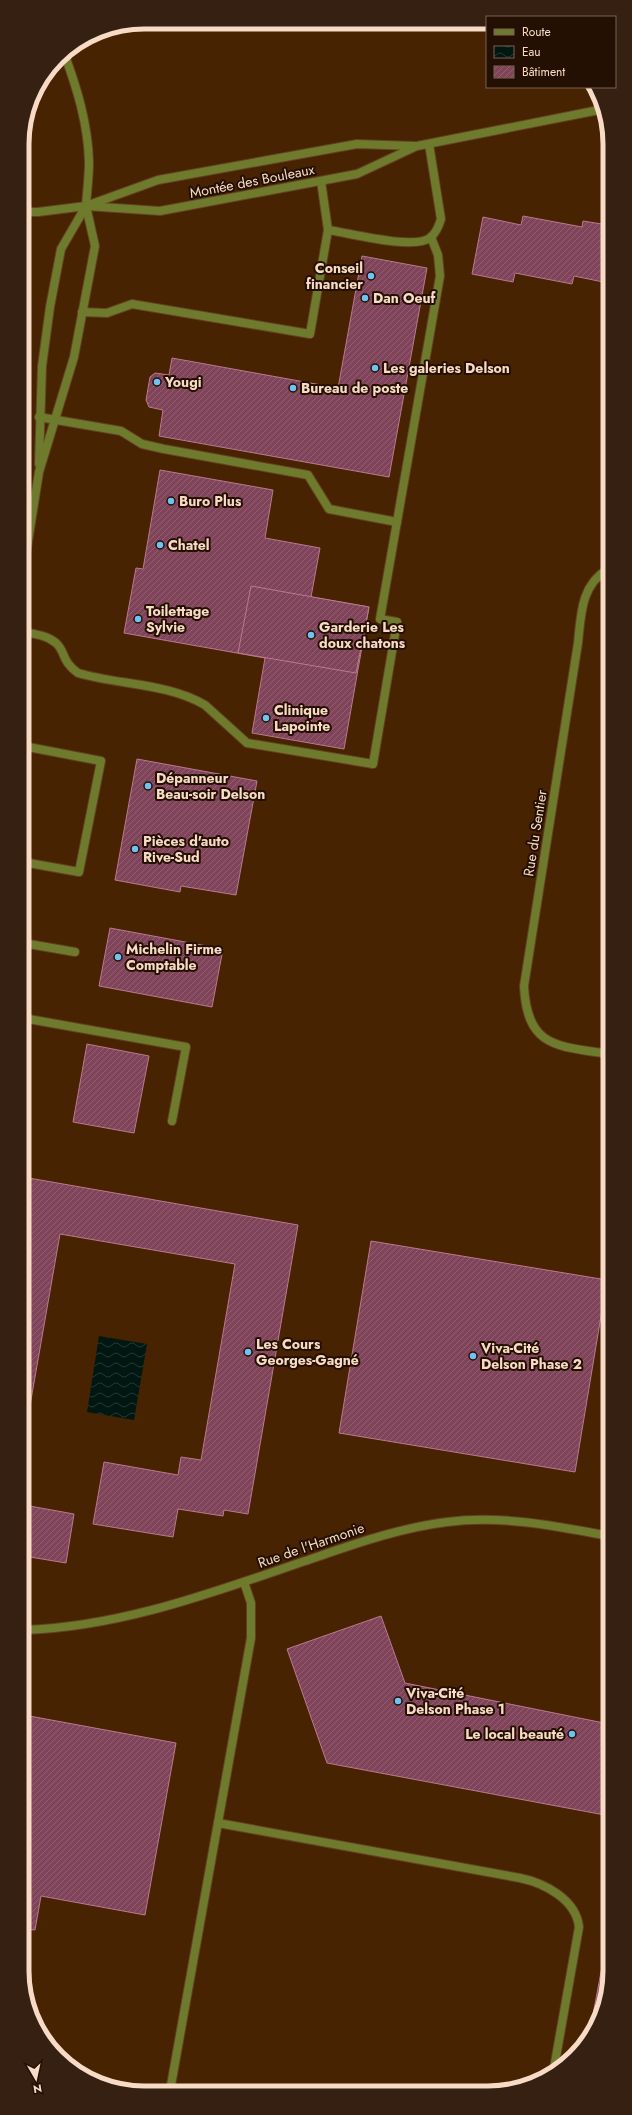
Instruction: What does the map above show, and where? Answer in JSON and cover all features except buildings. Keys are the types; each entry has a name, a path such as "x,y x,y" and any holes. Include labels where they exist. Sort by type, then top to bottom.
{"street":[{"path":"39,472 74,357 94,246 86,206 89,167 86,137 78,91 66,59"},
{"name":"Montée des Bouleaux","path":"86,206 158,180 357,144 417,146 598,110"},
{"path":"328,230 413,243 431,237 438,229 441,219 429,144"},
{"name":"Montée des Bouleaux","path":"29,212 86,206 160,211 357,174 417,146"},
{"path":"82,312 101,314 132,304 310,334 328,230 321,181"},
{"path":"29,535 39,472 44,345 61,249 86,206"},
{"path":"29,633 44,636 56,643 69,667 78,672 173,692 197,700 205,705 247,744 373,764 397,622 380,619 440,276 438,255 431,237"},
{"path":"40,417 121,431 142,444 308,475 329,510 397,522"},
{"name":"Rue du Sentier","path":"603,572 599,574 588,588 582,604 578,643 524,986 525,1007 532,1026 544,1039 561,1046 603,1053"},
{"path":"29,747 101,761 79,872 29,863"},
{"path":"29,944 75,952"},
{"path":"29,1019 186,1046 172,1121"},
{"name":"Rue de l'Harmonie","path":"29,1629 105,1621 244,1582 389,1533 448,1522 484,1520 522,1522 603,1535"},
{"path":"171,2086 251,1638 251,1603 244,1582"},
{"path":"218,1823 520,1878 544,1884 572,1910 578,1920 579,1927 555,2064"}],"water":[{"path":"99,1336 147,1344 134,1420 87,1412"}],"place":[{"name":"Conseil financier","path":"371,276"},
{"name":"Dan Oeuf","path":"365,298"},
{"name":"Les galeries Delson","path":"375,368"},
{"name":"Yougi","path":"157,382"},
{"name":"Bureau de poste","path":"293,388"},
{"name":"Buro Plus","path":"171,501"},
{"name":"Chatel","path":"160,545"},
{"name":"Toilettage Sylvie","path":"138,619"},
{"name":"Garderie Les doux chatons","path":"311,635"},
{"name":"Clinique Lapointe","path":"266,718"},
{"name":"Dépanneur Beau-soir Delson","path":"148,786"},
{"name":"Pièces d'auto Rive-Sud","path":"135,849"},
{"name":"Michelin Firme Comptable","path":"118,957"},
{"name":"Les Cours Georges-Gagné","path":"248,1352"},
{"name":"Viva-Cité Delson Phase 2","path":"473,1356"},
{"name":"Viva-Cité Delson Phase 1","path":"398,1701"},
{"name":"Le local beauté","path":"572,1734"}]}
